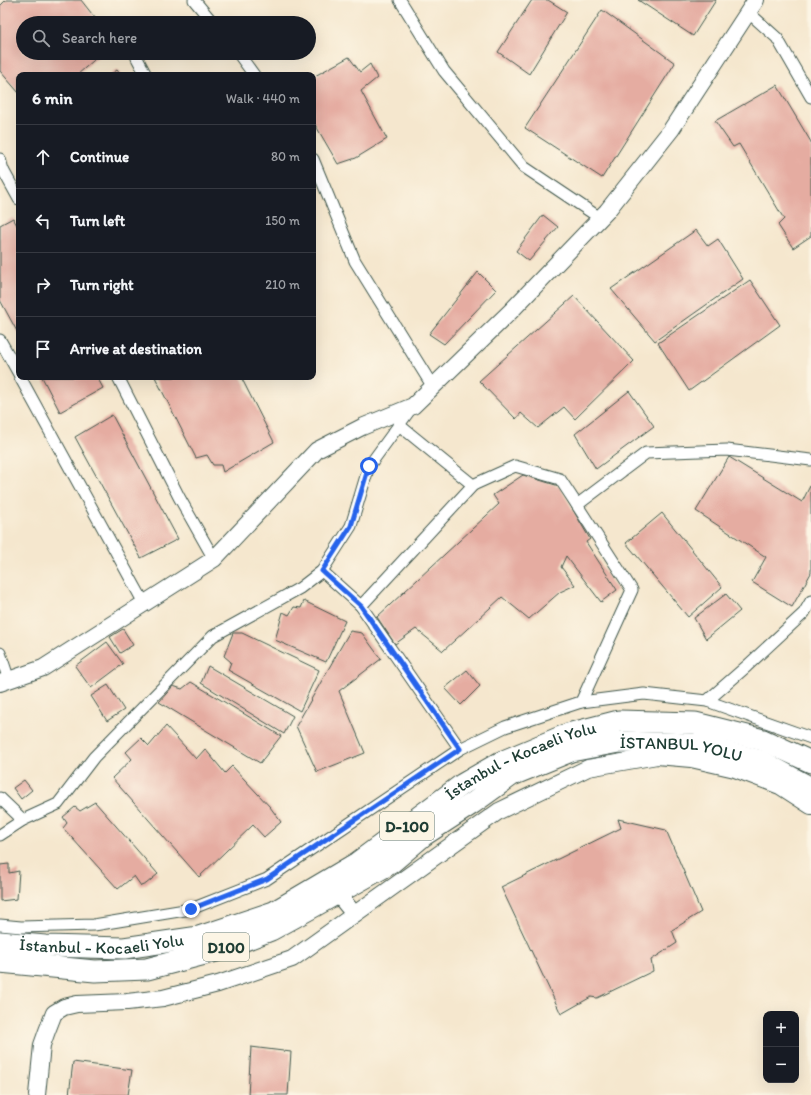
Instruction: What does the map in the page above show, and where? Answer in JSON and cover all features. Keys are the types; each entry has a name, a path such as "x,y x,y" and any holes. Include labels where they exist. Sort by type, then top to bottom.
{"highway":[{"name":"İstanbul - Kocaeli Yolu","path":"0,942 45,946 124,948 199,937 274,912 357,863 464,784 501,762 568,734 619,721 695,723 763,740 811,762"},
{"name":"İSTANBUL YOLU","path":"424,835 474,803 512,775 571,751 619,742 696,744 760,761 811,788"},
{"name":"D100","path":"4,963 95,971 147,969 216,951 271,930 391,862 424,835"}],"street":[{"path":"194,0 207,16"},
{"path":"400,0 444,71 524,167 600,218"},
{"path":"0,835 23,820 58,804 94,757 214,636 300,588 322,571 351,526 369,466 413,406 512,311 607,211 671,130 752,6 777,38 811,97"},
{"path":"138,60 144,72"},
{"path":"243,60 252,72"},
{"path":"0,159 2,170 16,194"},
{"path":"316,167 355,260 433,386"},
{"path":"0,340 16,369"},
{"path":"22,380 144,603"},
{"path":"120,380 179,497 214,559"},
{"path":"0,653 4,682 43,668 214,559 317,450 362,428 413,406"},
{"path":"399,425 474,485"},
{"path":"577,505 646,453 727,450 811,460"},
{"path":"361,606 474,485 515,466 560,479 632,590 581,702"},
{"path":"322,571 361,606 460,749"},
{"path":"707,701 804,613 811,602"},
{"path":"0,925 21,927 94,925 191,909 267,879 460,749 505,726 581,702 644,694 707,701 811,738"},
{"path":"37,1095 42,1045 54,1013 64,1007 76,1004 127,1002 163,998 218,984 292,959 499,811 588,768 658,756 691,759 735,769 780,786 811,806"},
{"path":"0,798 23,820"},
{"path":"337,893 354,914"}],"building":[{"path":"6,0 81,0 94,16 16,16 16,60 94,60 80,72 16,72 16,90 0,71 0,6"},
{"path":"532,0 548,0 567,12 529,74 498,52"},
{"path":"638,0 716,0 693,36"},
{"path":"602,10 675,63 602,178 525,128"},
{"path":"349,57 360,72 370,64 377,78 361,91 387,139 356,158 338,164 316,126 316,75"},
{"path":"777,85 811,142 811,236 793,248 778,225 784,219 739,144 733,147 715,121"},
{"path":"543,215 558,227 529,261 516,251"},
{"path":"13,218 16,224 16,329 0,300 0,225"},
{"path":"696,230 708,246 718,239 743,279 655,341 611,289"},
{"path":"478,272 496,290 444,344 429,334"},
{"path":"750,280 780,325 689,391 658,343"},
{"path":"574,296 634,361 575,419 564,407 538,428 521,413 516,419 479,381"},
{"path":"44,380 99,380 103,388 60,412"},
{"path":"157,380 243,380 274,442 223,472 221,465 213,465 207,455 196,458"},
{"path":"629,391 654,426 596,469 575,434"},
{"path":"112,415 178,539 141,558 75,437"},
{"path":"729,457 802,502 811,484 811,573 792,607 752,582 766,557 696,511"},
{"path":"523,475 559,486 590,539 586,542 617,590 601,602 566,556 561,567 575,585 560,592 529,619 502,597 443,651 416,629 395,644 377,617 499,504 493,495"},
{"path":"662,513 722,587 688,617 626,543"},
{"path":"726,594 740,611 706,639 694,618"},
{"path":"304,601 345,621 326,662 275,640 283,612 289,615 294,607 301,608"},
{"path":"123,629 133,645 120,653 110,637"},
{"path":"350,631 362,633 381,659 339,691 365,753 317,772 296,726"},
{"path":"233,633 242,633 319,670 300,711 228,670 231,662 224,656"},
{"path":"107,642 123,664 91,688 75,666"},
{"path":"208,666 293,716 284,734 201,683"},
{"path":"467,670 480,686 461,705 445,688"},
{"path":"191,682 281,736 260,763 159,702 173,686 182,689"},
{"path":"108,685 124,710 107,721 91,696"},
{"path":"166,726 196,759 205,749 225,773 232,766 270,807 281,822 264,837 253,825 199,877 112,778 132,759 126,752 141,738 149,746"},
{"path":"24,780 32,790 21,799 13,788"},
{"path":"95,802 158,874 146,884 141,886 134,876 118,889 63,828 67,823 63,817 75,807 80,811"},
{"path":"618,819 666,830 701,912 672,930 677,943 651,960 653,971 597,998 591,997 561,1014 501,887 621,828"},
{"path":"9,864 9,873 19,871 17,899 0,901 0,865"},
{"path":"251,1047 291,1052 288,1095 248,1095"},
{"path":"73,1062 132,1070 128,1095 69,1095"}],"route":[{"path":"191,909 267,879 460,749 361,606 322,571 351,526 369,466"}]}
